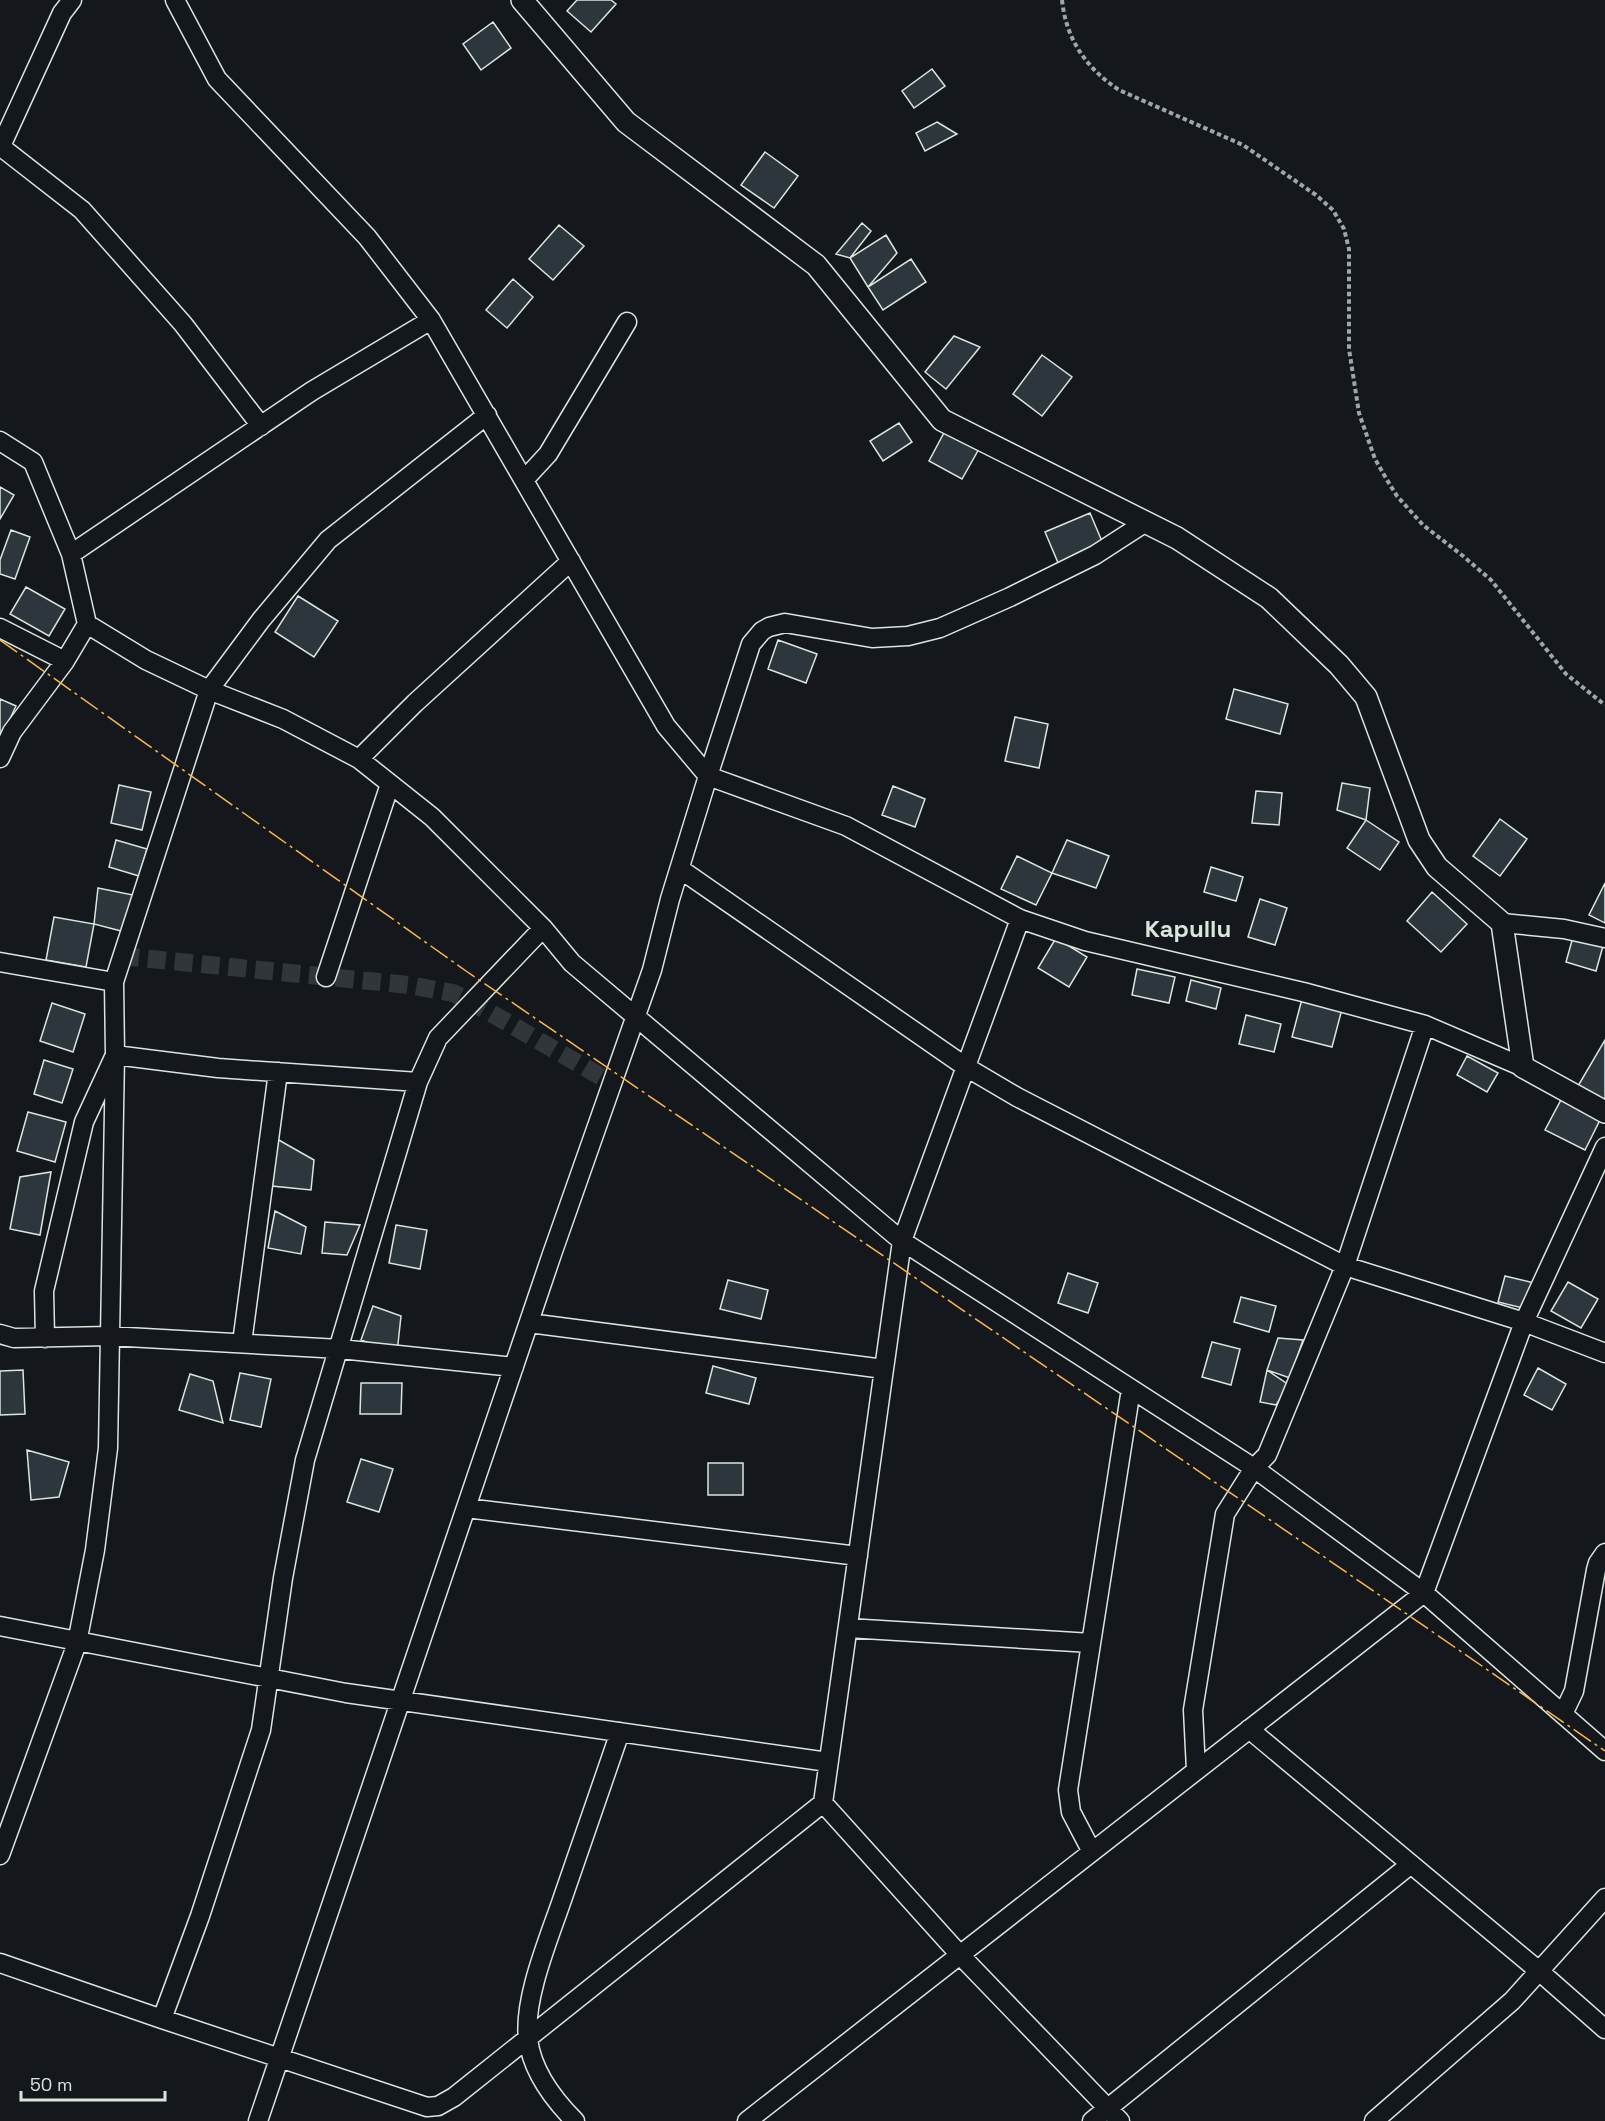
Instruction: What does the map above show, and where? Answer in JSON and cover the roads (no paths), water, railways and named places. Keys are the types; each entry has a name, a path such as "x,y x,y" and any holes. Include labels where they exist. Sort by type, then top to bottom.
{"street":[{"path":"72,0 62,13 1,146 82,210 183,324 261,426"},
{"path":"175,0 218,79 367,237 431,320 666,726 708,776 846,826 1020,919 1085,940 1303,992 1425,1025 1523,1067 1605,1112"},
{"path":"522,0 626,122 816,265 942,420 1177,538 1269,598 1339,665 1365,697 1419,840 1437,867 1502,923 1564,929 1605,938"},
{"path":"71,554 312,391 431,320"},
{"path":"524,480 548,454 627,322"},
{"path":"0,1856 77,1643 96,1550 108,1448 115,1055 114,982 209,690 261,620 328,540 487,416"},
{"path":"0,441 33,462 71,554 87,624 65,661 12,732 0,758"},
{"path":"258,2121 529,1323 652,970 708,776 751,645 756,637 769,627 784,623 872,638 924,633 955,622 1032,587 1095,555 1146,522"},
{"path":"359,759 415,703 571,561"},
{"path":"87,624 146,660 209,690 283,719 359,759 432,817 543,928 572,963 902,1241 1254,1468 1424,1593 1605,1751"},
{"path":"0,628 65,661"},
{"path":"326,977 390,784"},
{"path":"680,869 966,1067 1017,1097 1345,1266 1524,1322 1605,1353"},
{"path":"0,1962 162,2019 427,2107 446,2102 823,1803 902,1241 1020,919"},
{"path":"1502,923 1523,1067"},
{"path":"162,2019 201,1916 261,1730 283,1578 305,1460 418,1082 438,1038 543,928"},
{"path":"0,962 114,982"},
{"path":"1196,1770 1193,1710 1225,1514 1254,1468 1267,1455 1345,1266 1425,1025"},
{"path":"115,1055 218,1068 418,1082"},
{"path":"45,1338 45,1291 84,1122 115,1055"},
{"path":"242,1343 278,1072"},
{"path":"747,2121 1424,1593 1524,1322 1605,1147"},
{"path":"529,1323 884,1369"},
{"path":"0,1334 14,1338 109,1336 340,1349 514,1367"},
{"path":"1092,1852 1071,1812 1068,1790 1131,1389"},
{"path":"466,1508 858,1556"},
{"path":"1563,1714 1574,1690 1596,1570 1605,1553"},
{"path":"0,1626 268,1679 401,1701 828,1762"},
{"path":"848,1628 1091,1643"},
{"path":"1249,1729 1539,1971 1605,2029"},
{"path":"575,2121 559,2105 543,2081 532,2053 528,2038 531,1998 543,1954 620,1732"},
{"path":"823,1803 960,1955 1114,2115"},
{"path":"1092,2121 1114,2115 1411,1864"},
{"path":"1374,2121 1512,2001 1605,1898"}],"tunnel":[{"path":"121,956 409,985 453,993 612,1083"}],"district":[{"name":"Kapullu","path":"1188,928"}]}
